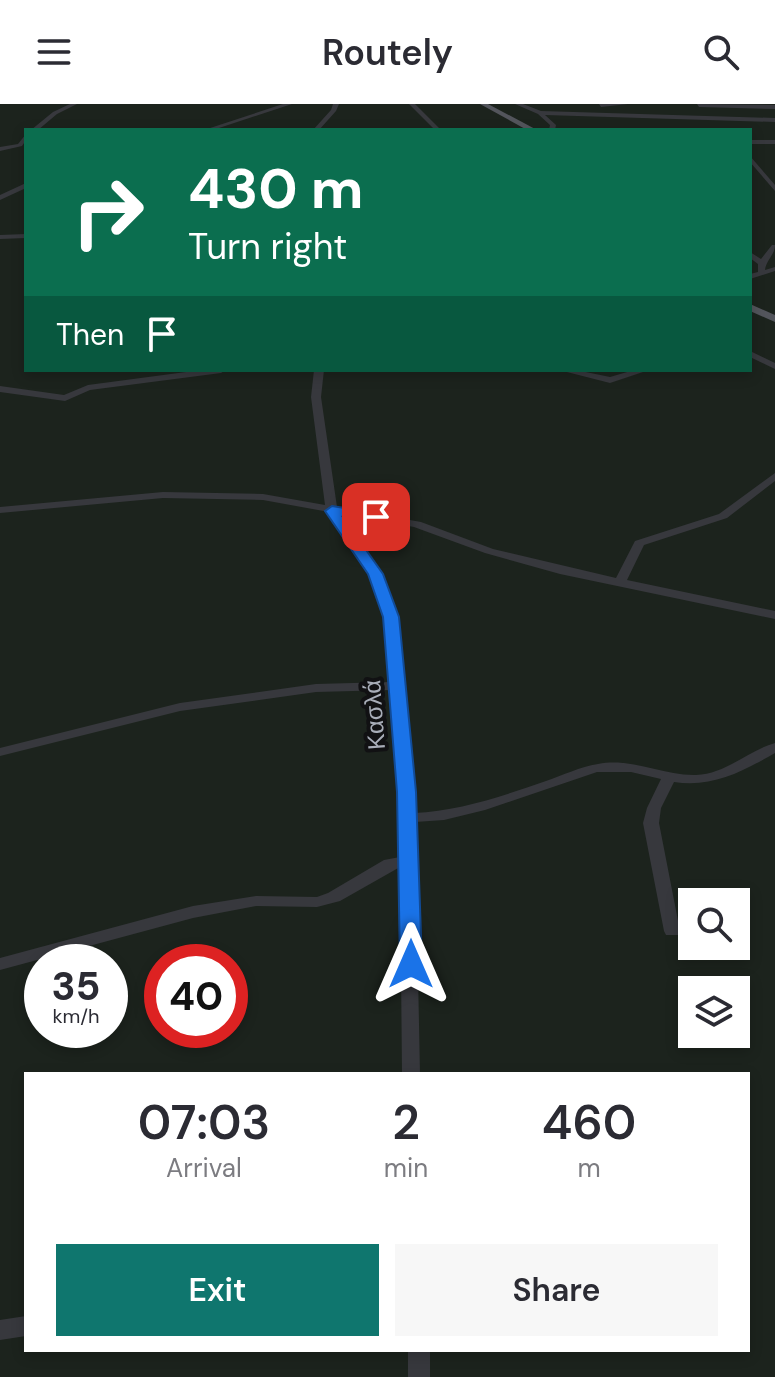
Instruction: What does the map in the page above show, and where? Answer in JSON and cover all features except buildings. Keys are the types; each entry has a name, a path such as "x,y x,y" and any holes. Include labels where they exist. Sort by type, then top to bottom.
{"main road":[{"path":"483,104 529,128"},
{"path":"492,104 536,128"},
{"path":"752,305 775,313"},
{"path":"752,305 775,319"}],"street":[{"path":"36,128 58,110 74,104"},
{"path":"213,128 289,104"},
{"path":"318,128 336,104"},
{"path":"412,104 436,128"},
{"path":"518,104 540,113 552,123 552,128"},
{"path":"592,105 625,104"},
{"path":"698,104 775,107"},
{"path":"698,104 724,128"},
{"path":"529,107 580,106 600,116"},
{"path":"540,113 775,120"},
{"path":"0,149 20,145 24,139"},
{"path":"752,142 775,142"},
{"path":"752,161 775,189"},
{"path":"754,178 775,179"},
{"path":"0,198 24,186"},
{"path":"0,237 24,236"},
{"path":"752,275 762,267 775,247"},
{"path":"752,256 762,267 775,269"},
{"path":"752,355 775,366"},
{"path":"0,389 69,398 88,388 206,372"},
{"name":"Κασλά","path":"319,372 316,397 332,511 375,574 386,597 393,631 409,860 411,1072"},
{"path":"573,372 610,380 637,372"},
{"path":"620,582 639,543 723,516 775,476"},
{"path":"0,510 163,495 263,497 417,524 489,551 775,615"},
{"path":"0,752 180,707 305,689 397,686"},
{"path":"407,818 429,818 467,809 604,767 631,767 670,776 707,778 731,770 775,747"},
{"path":"670,776 654,808 651,823 672,931"},
{"path":"0,964 193,912 256,901 317,902 334,897 390,864 409,860"},
{"path":"0,1330 24,1326"},
{"path":"419,1352 419,1377"}],"shaded area":[{"path":"0,104 775,104 775,1377 0,1377"}],"route":[{"path":"376,517 332,511 375,574 391,617 406,792 411,964"}]}
